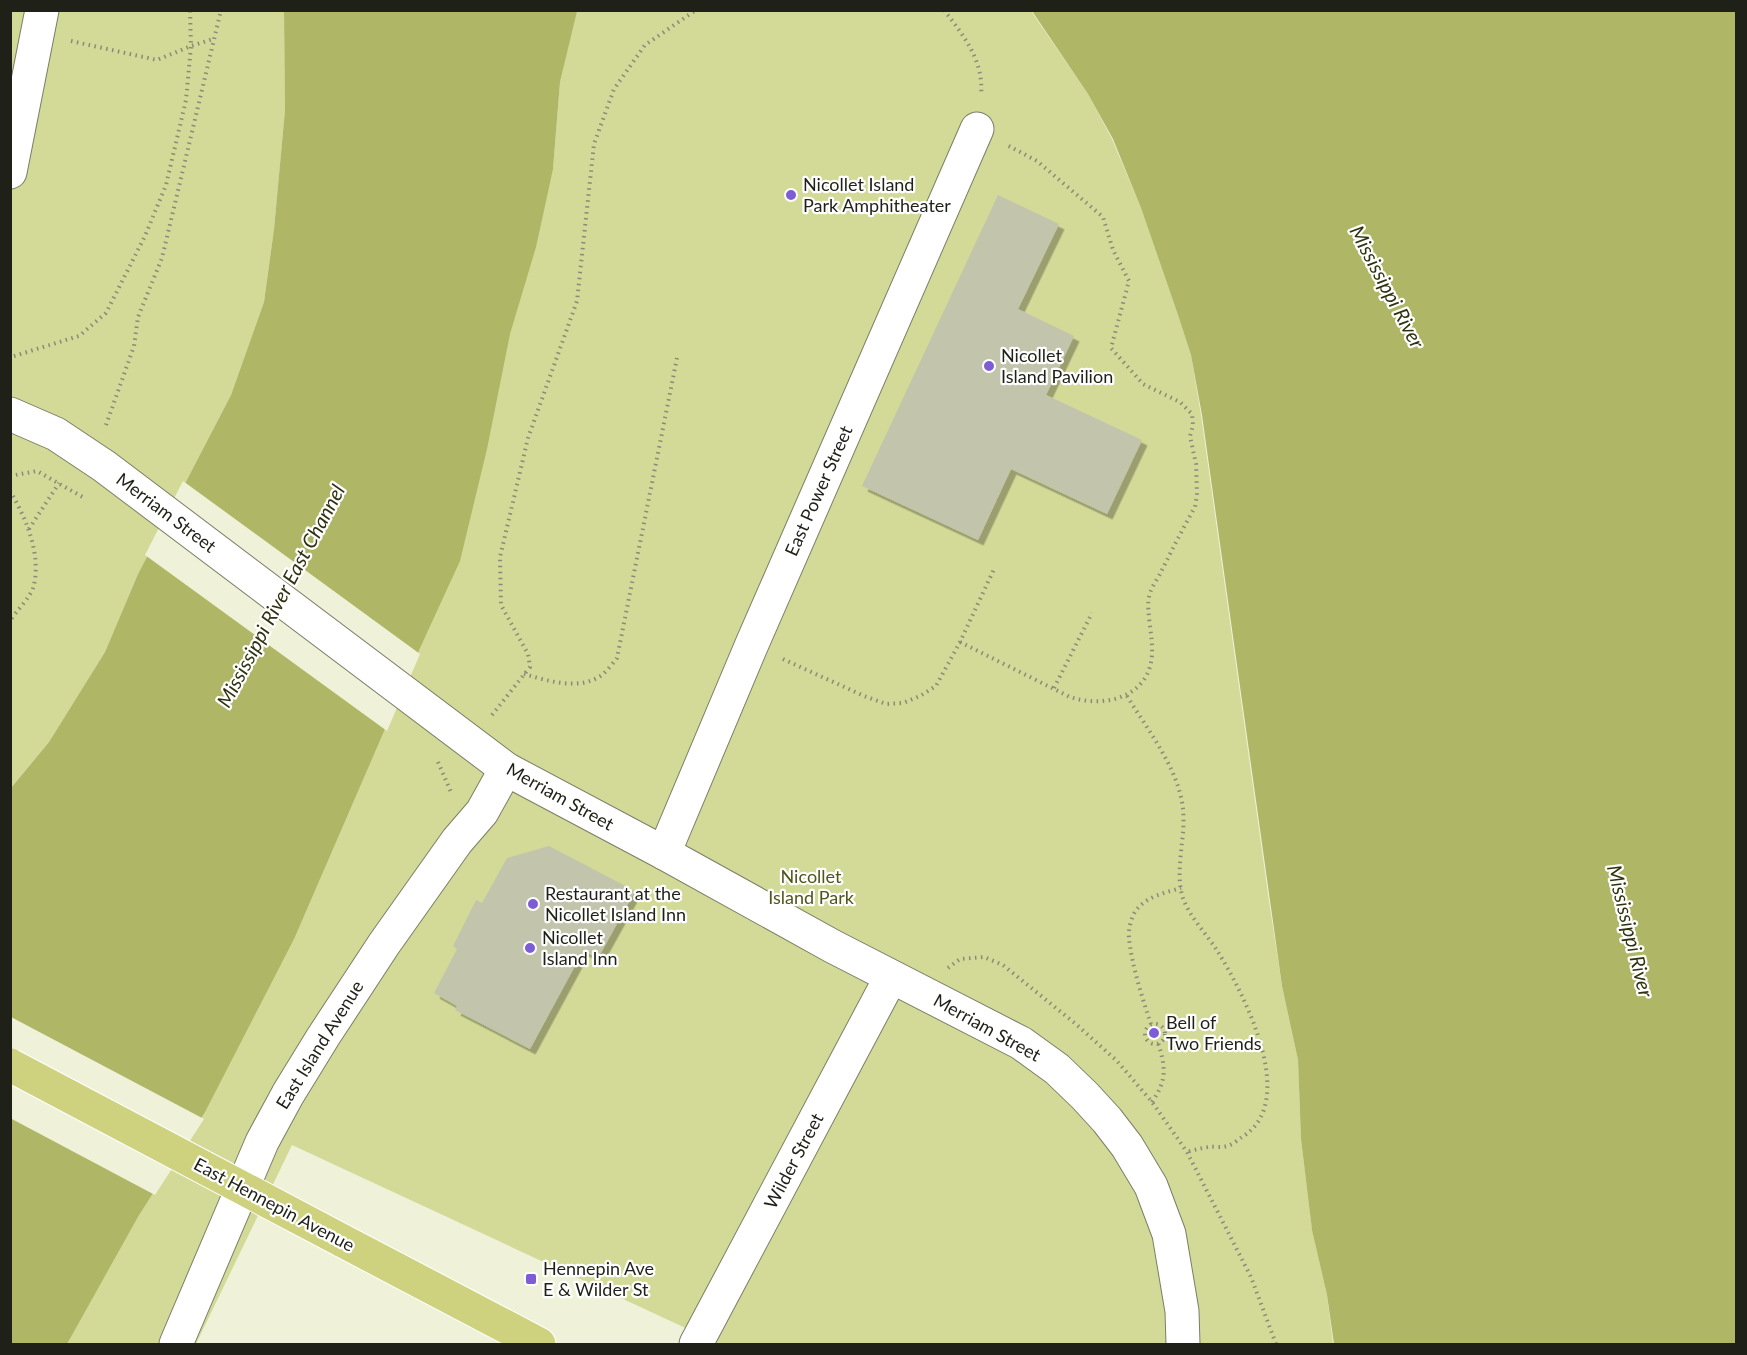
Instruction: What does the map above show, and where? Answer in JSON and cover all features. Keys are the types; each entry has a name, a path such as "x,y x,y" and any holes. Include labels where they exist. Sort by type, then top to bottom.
{"main road":[{"name":"East Hennepin Avenue","path":"10,1065 538,1344"}],"street":[{"path":"10,172 42,10"},
{"name":"East Power Street","path":"664,853 752,644 977,129"},
{"name":"Merriam Street","path":"10,414 56,434 104,466 506,769 831,946 1021,1043 1057,1069 1107,1120 1127,1146 1151,1186 1169,1234 1182,1311 1183,1344"},
{"name":"East Island Avenue","path":"176,1344 262,1142 288,1094 322,1037 384,944 457,841 482,812 506,769"},
{"name":"Wilder Street","path":"696,1344 891,977"}],"path":[{"path":"14,356 79,336 106,313 145,236 166,185 186,100 191,46 190,10"},
{"path":"106,424 134,346 138,317 162,258 221,10"},
{"path":"492,715 530,667 528,654 501,605 500,557 528,438 577,301 594,144 614,89 645,45 696,10"},
{"path":"944,10 967,41 983,79 977,129 1037,161 1103,217 1113,250 1129,281 1111,348 1143,384 1180,402 1192,414 1193,426 1190,436 1196,464 1197,495 1195,507 1149,597 1151,668 1142,683 1127,696 1114,700 1085,702 1070,697 960,642"},
{"path":"66,40 157,60 214,39"},
{"path":"524,674 558,683 585,682 602,675 617,658 677,358"},
{"path":"10,476 37,471 86,499"},
{"path":"28,530 59,483"},
{"path":"10,491 19,506 34,545 34,587 10,621"},
{"path":"752,644 864,696 886,704 903,703 936,686 960,642 995,567"},
{"path":"1054,688 1092,614"},
{"path":"1127,696 1172,772 1179,789 1183,810 1180,879 1182,896 1237,983 1248,1009 1266,1067 1268,1096 1261,1120 1249,1133 1227,1146 1207,1147 1186,1152"},
{"path":"436,758 451,792"},
{"path":"1151,1024 1132,953 1129,935 1131,923 1137,908 1149,899 1181,888"},
{"path":"1151,1024 1156,1024 1164,1030 1163,1040 1158,1043 1148,1042 1145,1036 1145,1029 1151,1024"},
{"path":"1152,1102 1162,1088 1163,1061 1158,1043"}],"green space":[{"path":"11,11 284,11 285,110 274,229 264,302 231,395 138,574 105,652 49,742 11,788"},
{"name":"Nicollet Island Park","path":"576,11 1031,11 1088,94 1112,139 1141,208 1191,355 1269,901 1282,986 1298,1060 1301,1139 1312,1229 1327,1295 1333,1344 720,1344 292,1145 196,1344 67,1344 509,334 553,169 560,82"}],"shaded area":[{"path":"284,11 577,11 560,82 553,169 536,247 510,334 487,449 460,561 294,939 205,1112 139,1215 67,1344 11,1344 11,788 49,742 105,652 138,574 231,395 264,302 274,229 285,110"},
{"path":"1032,11 1736,11 1736,1344 1334,1344 1327,1295 1312,1230 1301,1139 1298,1060 1282,986 1202,415 1191,355 1141,208 1113,139 1088,94"}],"pier":[{"path":"183,481 420,654 387,731 145,555"},
{"path":"11,1017 204,1119 155,1195 10,1118"}],"building":[{"name":"Nicollet Island Pavilion","path":"998,195 1059,224 1018,309 1074,336 1046,395 1142,440 1107,514 1011,469 978,540 862,486"},
{"name":"Nicollet Island Inn","path":"549,846 635,891 598,958 583,951 530,1049 455,1010 457,1006 434,993 457,949 453,946 476,900 482,903 507,858"}],"place":[{"name":"Nicollet Island Park Amphitheater","path":"791,195"},
{"name":"Nicollet Island Pavilion","path":"989,366"},
{"name":"Restaurant at the Nicollet Island Inn","path":"533,904"},
{"name":"Nicollet Island Inn","path":"530,948"},
{"name":"Bell of Two Friends","path":"1154,1033"},
{"name":"Hennepin Ave E & Wilder St","path":"531,1279"}],"water label":[{"name":"Mississippi River","path":"1387,287"},
{"name":"Mississippi River East Channel","path":"281,596"},
{"name":"Mississippi River","path":"1630,931"}]}
